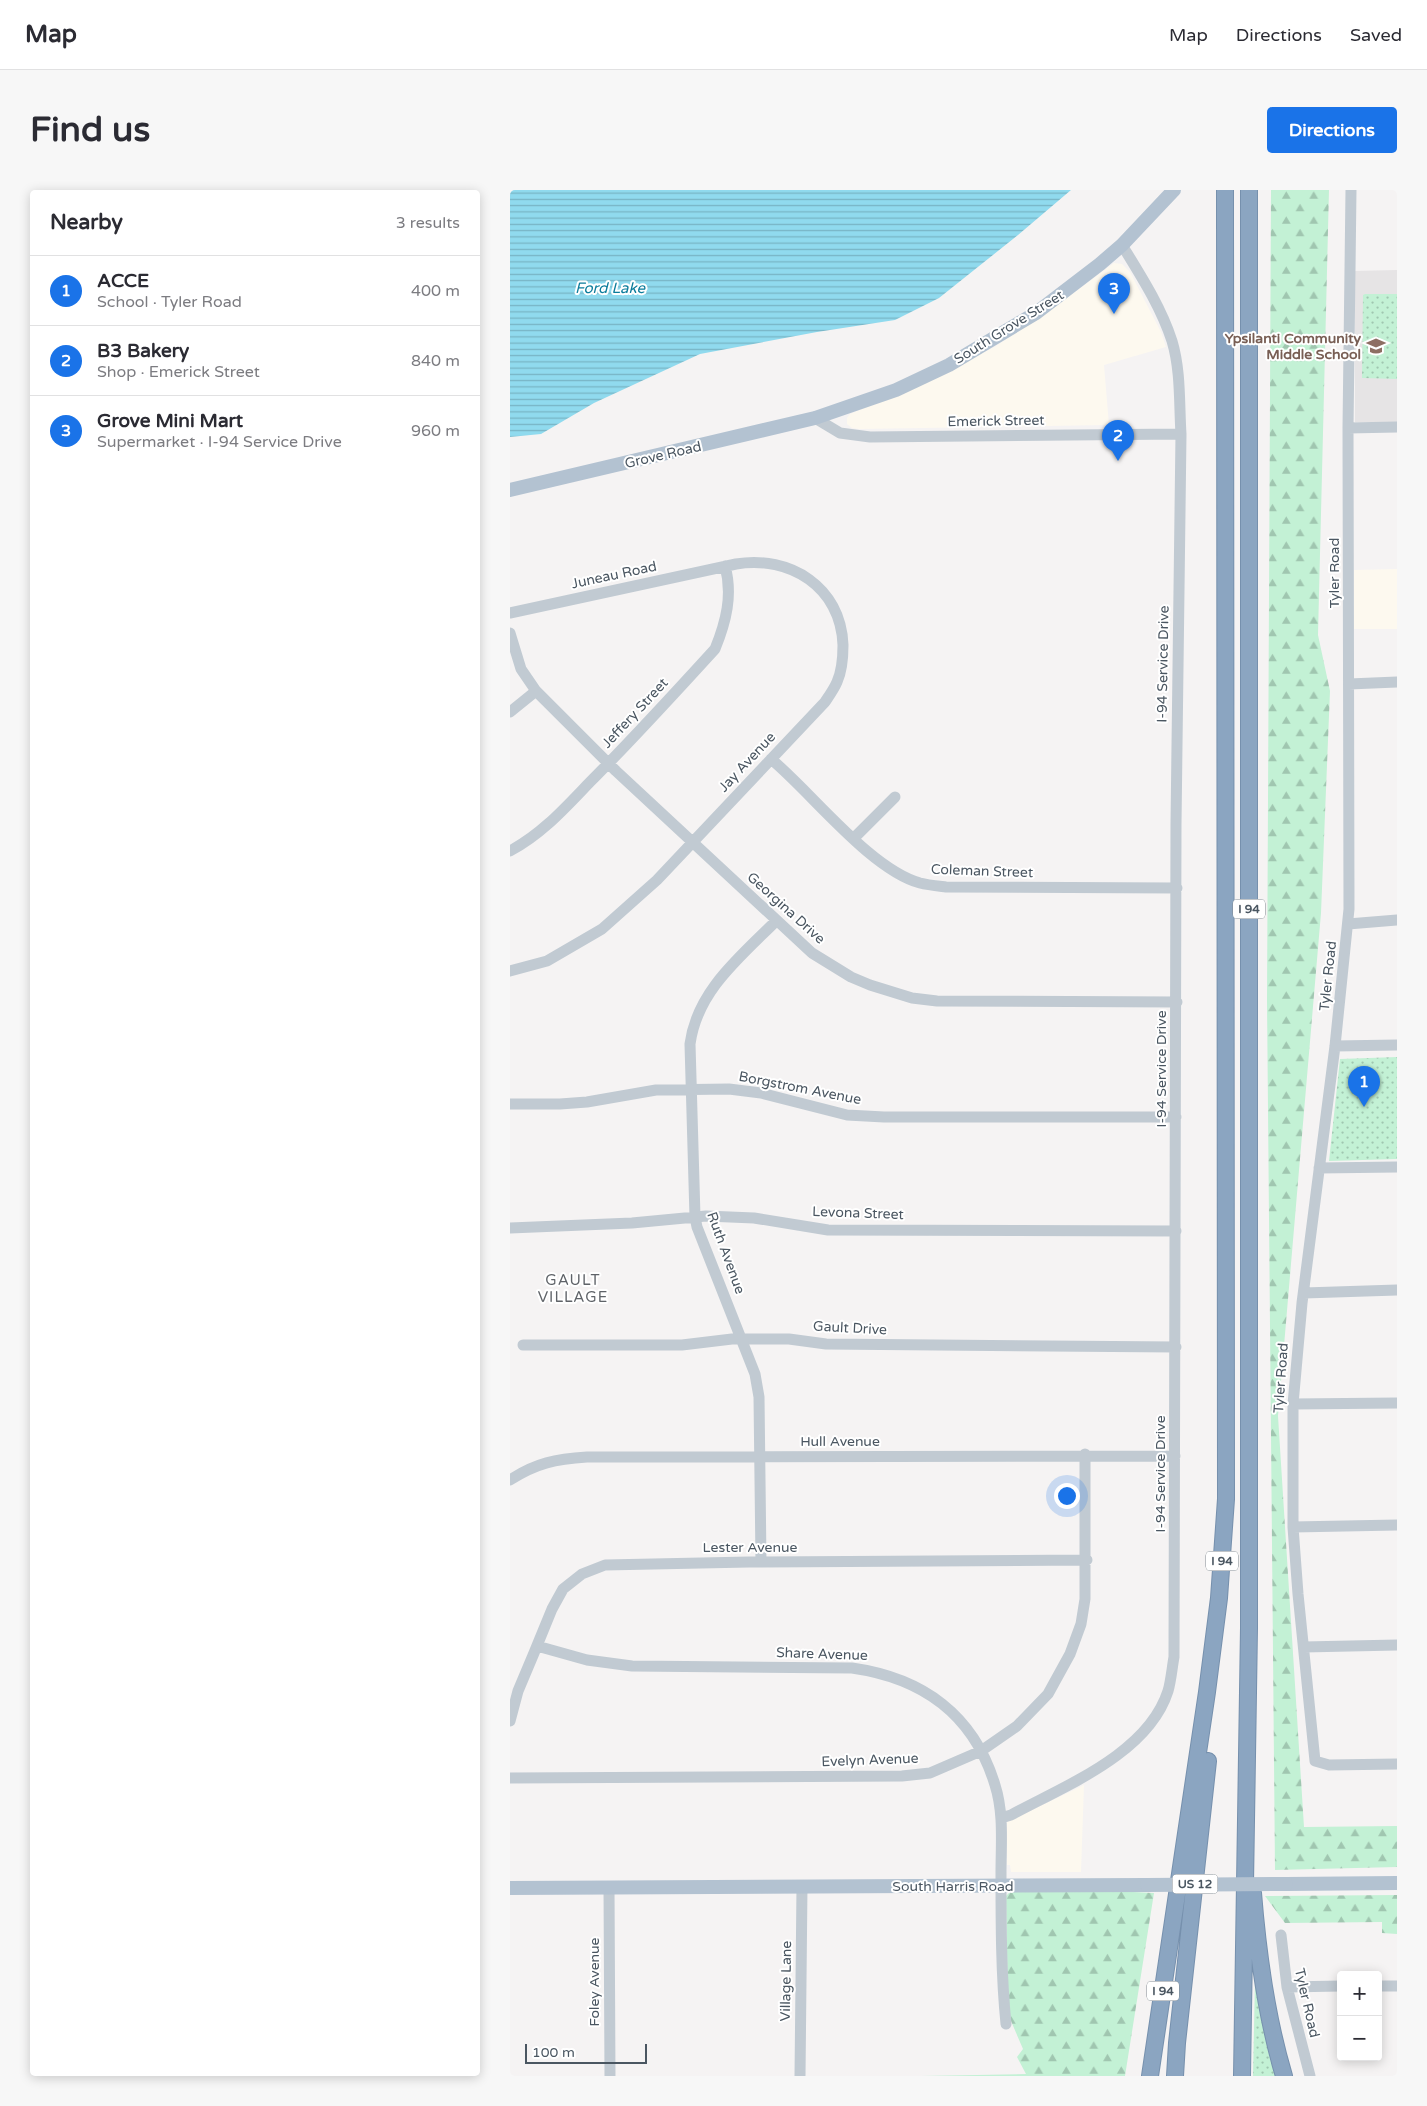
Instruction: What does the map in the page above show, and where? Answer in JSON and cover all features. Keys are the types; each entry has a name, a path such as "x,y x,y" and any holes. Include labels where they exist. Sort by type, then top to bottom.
{"highway":[{"name":"I 94","path":"1150,2076 1207,1692 1223,1550 1227,1454 1225,190"},
{"name":"I 94","path":"1242,2076 1248,1628 1249,190"},
{"name":"US 12","path":"1176,2076 1177,2043 1212,1720 1207,1692"},
{"path":"1244,1852 1252,1879 1261,1979 1284,2076"}],"main road":[{"name":"South Grove Street","path":"816,418 896,390 977,349 1036,313 1122,245 1174,190"},
{"name":"Grove Road","path":"510,490 816,418"},
{"name":"South Harris Road","path":"510,1888 1397,1883"}],"street":[{"name":"Tyler Road","path":"1350,190 1348,428 1351,858 1348,924 1335,1046 1304,1293 1293,1404 1293,1527 1315,1761 1328,1765 1397,1764"},
{"name":"I-94 Service Drive","path":"1001,1818 1011,1815 1115,1757 1146,1730 1168,1691 1174,1657 1176,888 1181,434 1179,384 1172,343 1160,310 1122,245"},
{"name":"Emerick Street","path":"816,418 840,433 870,437 1181,434"},
{"path":"1348,428 1397,428"},
{"name":"Jay Avenue","path":"510,971 547,961 602,929 657,880 825,702 837,682 843,656 842,632 837,615 826,593 808,577 779,564 751,561 725,566"},
{"name":"Juneau Road","path":"510,613 725,566"},
{"name":"Jeffery Street","path":"510,851 527,842 548,824 609,763 715,648 724,628 729,599 725,566"},
{"name":"Georgina Drive","path":"510,633 521,669 536,691 776,921 812,953 850,977 912,998 962,1003 1177,1002"},
{"path":"1349,684 1397,682"},
{"path":"510,712 536,691"},
{"name":"Coleman Street","path":"771,759 854,838 889,868 919,882 946,887 1176,888"},
{"path":"854,838 895,797"},
{"path":"1348,924 1397,920"},
{"name":"Ruth Avenue","path":"761,1562 759,1397 755,1374 743,1340 697,1227 695,1217 690,1044 692,1026 700,1006 712,986 776,921"},
{"path":"1335,1046 1397,1045"},
{"name":"Borgstrom Avenue","path":"510,1104 587,1102 656,1090 690,1088 729,1089 761,1093 847,1115 1176,1117"},
{"path":"1319,1168 1397,1167"},
{"name":"Levona Street","path":"510,1228 614,1224 695,1217 754,1218 828,1230 1176,1230"},
{"path":"1304,1293 1397,1290"},
{"name":"Gault Drive","path":"522,1345 682,1345 743,1340 790,1339 826,1344 1176,1347"},
{"path":"1293,1404 1397,1403"},
{"name":"Hull Avenue","path":"510,1480 527,1469 559,1458 1085,1454 1174,1456"},
{"name":"Evelyn Avenue","path":"510,1778 902,1776 930,1773 980,1751 1018,1726 1048,1694 1070,1654 1081,1624 1085,1599 1087,1560 1085,1454"},
{"path":"1293,1527 1397,1526"},
{"name":"Lester Avenue","path":"510,1721 518,1692 552,1609 563,1589 582,1574 605,1565 1087,1560"},
{"path":"1304,1646 1397,1644"},
{"name":"Share Avenue","path":"537,1646 587,1660 632,1666 852,1668 880,1672 904,1680 935,1698 965,1724 996,1786 1001,1818 1002,1986 1006,2024"},
{"name":"Village Lane","path":"800,2076 802,1886"},
{"name":"Foley Avenue","path":"609,1887 610,2076"},
{"name":"Tyler Road","path":"1281,1935 1287,1987 1310,2076"},
{"path":"1287,1987 1337,1986"},
{"path":"1382,1986 1397,1986"}],"shaded area":[{"path":"1114,263 1122,264 1130,272 1161,332 1166,347 1104,365 1109,425 859,429 852,428 847,424 847,418 850,414 926,383 996,346 1059,304"},
{"name":"Ypsilanti Community Middle School","path":"1397,270 1397,422 1355,422 1355,271"},
{"path":"1397,569 1397,629 1354,629 1354,570"},
{"path":"1084,1785 1081,1872 1011,1872 1010,1865 1007,1865 1007,1822"}],"green space":[{"path":"1271,190 1329,190 1318,635 1330,691 1321,913 1278,1416 1304,1827 1397,1826 1397,1867 1275,1870 1267,1001"},
{"path":"1397,294 1397,379 1362,378 1363,295"},
{"path":"1397,1057 1397,1159 1329,1161 1340,1059"},
{"path":"1092,1890 1154,1893 1125,2076 921,2076 1026,2074 1017,2057 1023,2049 1011,2021 1008,2006 1006,1896 1010,1892"},
{"path":"1397,1895 1397,1934 1382,1933 1382,1922 1285,1923 1265,1896"},
{"path":"1255,1980 1278,2076 1253,2076"}],"water":[{"name":"Ford Lake","path":"510,190 1071,190 939,298 895,320 817,332 700,354 594,403 541,434 510,437"}],"place":[{"name":"Grove Mini Mart","path":"1114,314"},
{"name":"Ypsilanti Community Middle School","path":"1376,346"},
{"name":"B3 Bakery","path":"1118,461"},
{"name":"ACCE","path":"1364,1107"}],"district":[{"name":"GAULT VILLAGE","path":"573,1288"}]}
